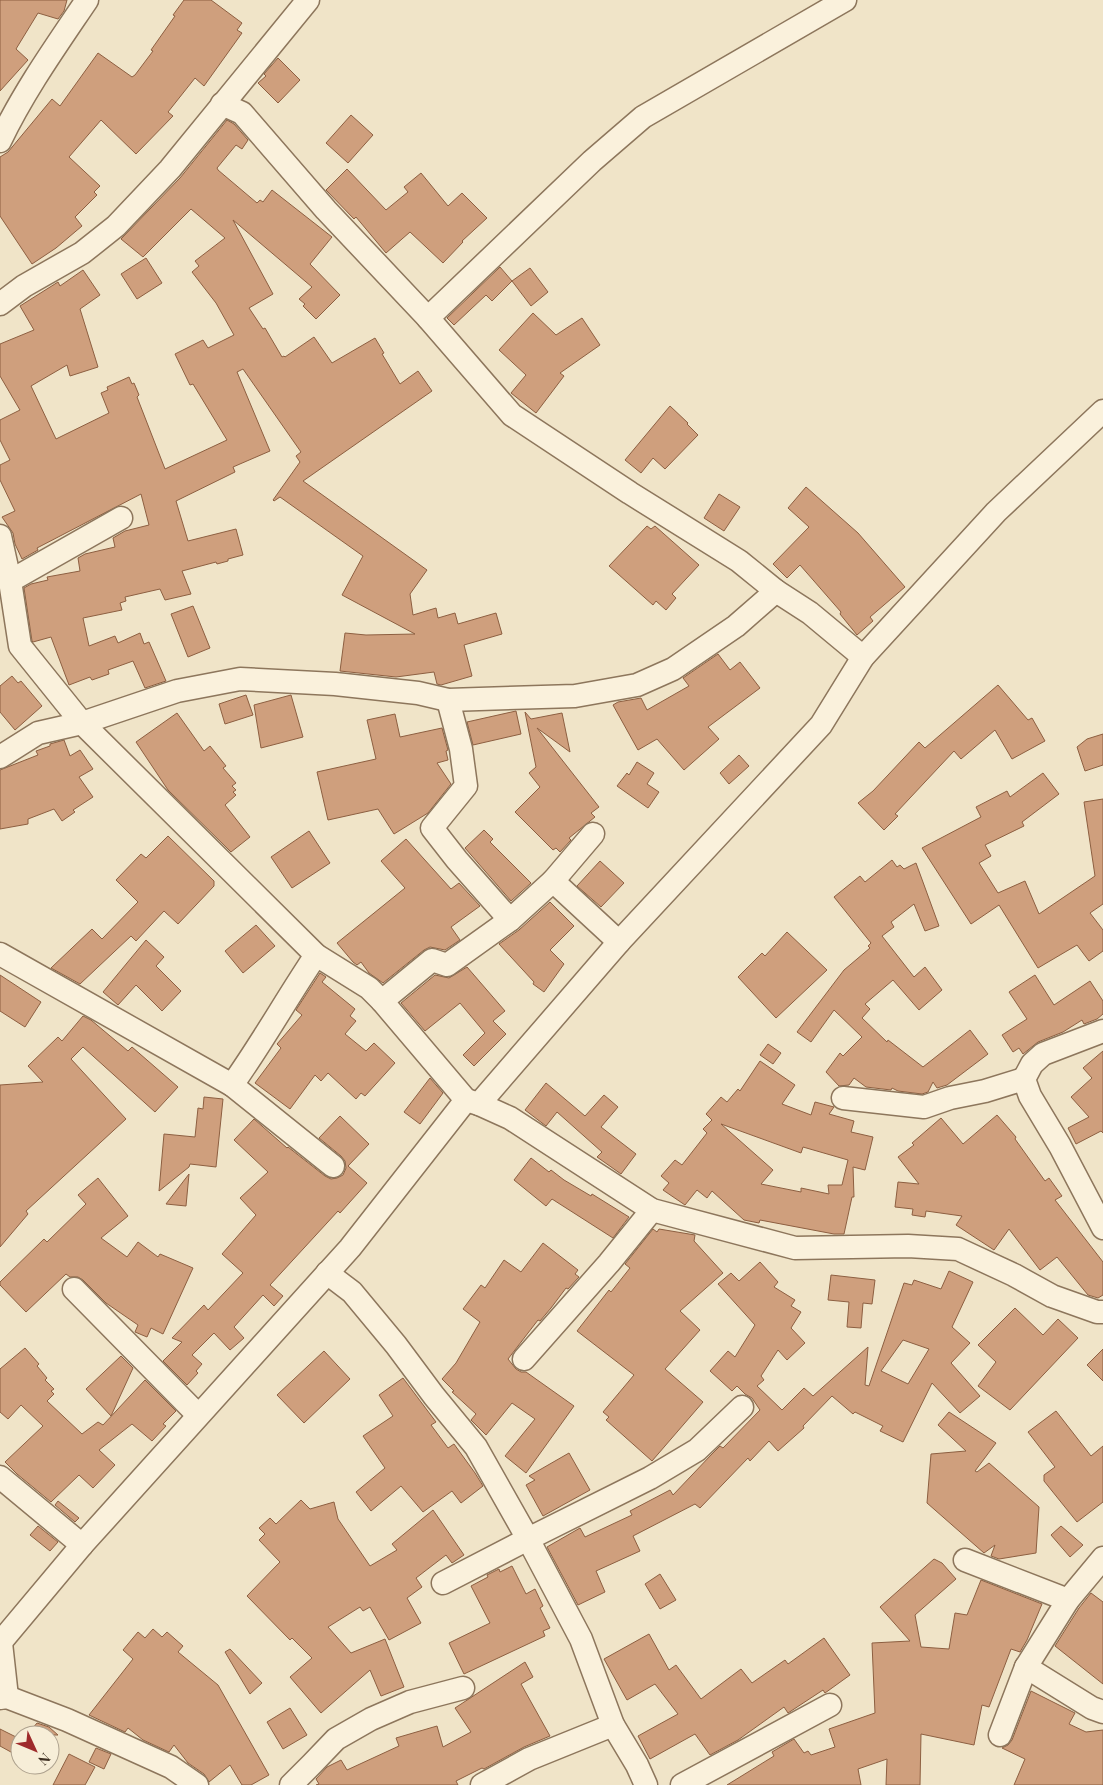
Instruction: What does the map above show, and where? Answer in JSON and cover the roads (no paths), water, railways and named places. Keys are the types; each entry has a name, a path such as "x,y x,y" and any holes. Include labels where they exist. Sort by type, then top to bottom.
{"street":[{"path":"0,141 39,71 87,0"},
{"path":"0,304 24,286 82,253 116,226 170,169 308,0"},
{"path":"428,318 592,161 644,117 845,0"},
{"path":"222,104 242,113 326,210 428,318 512,415 630,493 740,561 776,591 810,613 863,657"},
{"path":"197,1785 162,1763 67,1720 3,1698 0,1643 82,1545 350,1248 473,1102 821,725 863,657 996,512 1103,411"},
{"path":"10,580 121,518"},
{"path":"0,536 10,580 20,646 82,723 316,955 368,988 382,1000 473,1102 510,1118 652,1210 795,1248 908,1246 958,1249 1014,1275 1052,1296 1096,1312 1103,1312"},
{"path":"0,757 38,733 82,723 177,692 240,679 335,684 418,692 448,700 575,696 637,686 673,669 736,626 776,591"},
{"path":"448,700 461,750 466,786 432,828 457,860 510,920"},
{"path":"382,1000 432,960 447,965 510,920 553,881 593,834"},
{"path":"553,881 619,942"},
{"path":"0,954 232,1086 332,1166"},
{"path":"232,1086 316,955"},
{"path":"843,1098 924,1107 950,1098 985,1092 1024,1079 1032,1064 1043,1054 1103,1032"},
{"path":"1024,1079 1030,1096 1060,1146 1103,1228"},
{"path":"524,1359 609,1263 652,1210"},
{"path":"350,1248 352,1292"},
{"path":"327,1273 352,1292 476,1447 528,1538 581,1639 613,1726 646,1785"},
{"path":"74,1289 198,1415"},
{"path":"443,1583 528,1538 650,1478 697,1450 742,1407"},
{"path":"0,1477 82,1545"},
{"path":"1000,1735 1026,1667 1068,1600 1103,1558"},
{"path":"965,1560 1068,1600"},
{"path":"1026,1667 1092,1708 1103,1712"},
{"path":"290,1785 336,1739 371,1719 410,1702 463,1688"},
{"path":"682,1785 830,1705"},
{"path":"482,1785 528,1759 613,1726"}]}
